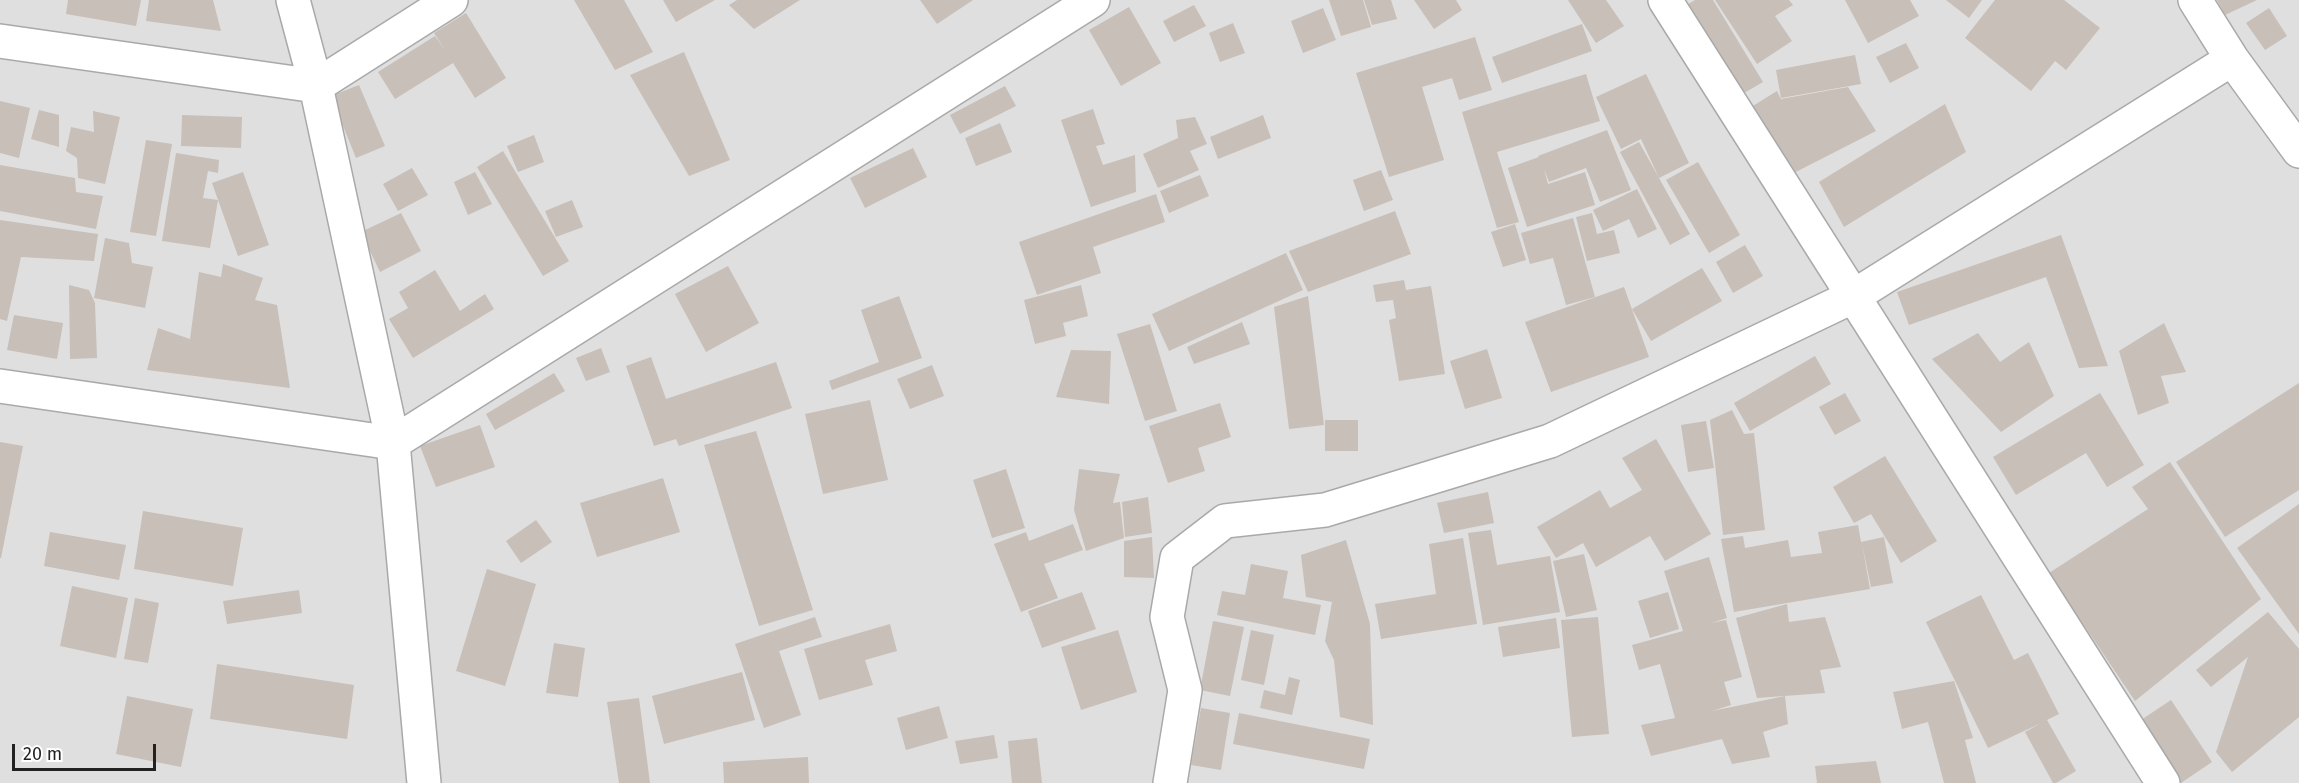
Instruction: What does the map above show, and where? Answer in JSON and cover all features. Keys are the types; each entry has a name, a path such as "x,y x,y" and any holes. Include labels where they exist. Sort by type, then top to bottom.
{"street":[{"path":"293,0 316,86 393,442 424,783"},
{"path":"0,41 316,86 452,0"},
{"path":"0,386 393,442 1093,0"},
{"path":"1665,0 2163,783"},
{"path":"2195,0 2232,59 2296,138"},
{"path":"1170,783 1185,690 1167,617 1178,558 1225,521 1325,510 1550,441 1854,297 2232,59"}],"shaded area":[{"path":"0,0 2299,0 2299,783 0,783"}],"building":[{"path":"68,0 141,0 136,26 66,14"},
{"path":"149,0 213,0 221,31 146,21"},
{"path":"574,0 624,0 653,52 615,70"},
{"path":"663,0 715,0 676,22"},
{"path":"737,0 800,0 754,29 729,5"},
{"path":"920,0 973,0 937,24"},
{"path":"1329,0 1363,0 1371,27 1341,36"},
{"path":"1364,0 1391,0 1397,19 1372,25"},
{"path":"1414,0 1456,0 1462,10 1434,29"},
{"path":"1568,0 1606,0 1624,26 1596,43"},
{"path":"1695,0 1713,0 1763,82 1739,96 1685,6"},
{"path":"1715,0 1789,0 1793,5 1775,16 1792,41 1757,64"},
{"path":"1845,0 1910,0 1919,16 1868,43"},
{"path":"1946,0 1982,0 1969,18"},
{"path":"1995,0 2064,0 2100,28 2066,70 2055,61 2031,91 1965,38"},
{"path":"2217,0 2257,0 2225,15"},
{"path":"1194,5 1206,26 1174,42 1163,21"},
{"path":"1129,7 1161,63 1121,86 1089,30"},
{"path":"1323,8 1336,40 1303,53 1291,21"},
{"path":"2269,8 2287,36 2265,50 2246,23"},
{"path":"466,13 506,78 475,98 453,63 395,99 378,72 435,36 445,50 434,33"},
{"path":"1233,23 1245,53 1220,62 1209,33"},
{"path":"1582,24 1592,51 1502,83 1492,57"},
{"path":"1475,37 1492,90 1459,100 1452,78 1422,87 1444,160 1389,177 1356,73"},
{"path":"1906,43 1919,68 1890,83 1876,57"},
{"path":"684,52 730,160 689,176 630,75"},
{"path":"1855,55 1861,84 1781,98 1776,70"},
{"path":"1586,74 1600,121 1497,152 1519,222 1497,228 1462,112"},
{"path":"1646,74 1689,163 1659,178 1641,139 1621,149 1596,97"},
{"path":"359,85 385,146 356,158 331,96"},
{"path":"1005,86 1016,106 960,134 950,115"},
{"path":"1848,87 1876,131 1790,175 1748,109 1777,91 1781,99"},
{"path":"0,101 30,108 19,158 0,153"},
{"path":"1945,104 1966,152 1844,227 1819,182"},
{"path":"1093,109 1105,144 1096,146 1103,165 1135,155 1136,192 1091,207 1061,120"},
{"path":"39,110 59,115 59,147 31,139"},
{"path":"93,111 120,117 105,184 78,178 77,158 66,151 71,127 94,132"},
{"path":"182,115 242,117 241,148 181,146"},
{"path":"1263,115 1271,138 1218,159 1210,137"},
{"path":"1195,117 1207,144 1190,151 1199,170 1158,188 1143,154 1178,138 1176,120"},
{"path":"1000,123 1012,152 976,166 965,138"},
{"path":"1607,130 1631,190 1600,202 1586,168 1549,182 1544,169 1548,184 1585,172 1595,205 1527,227 1508,168"},
{"path":"534,135 544,162 518,172 507,146"},
{"path":"146,140 172,144 156,236 130,232"},
{"path":"1639,142 1690,234 1670,245 1620,152"},
{"path":"913,148 927,177 865,208 850,178"},
{"path":"503,151 569,261 543,276 477,167"},
{"path":"176,153 219,160 218,173 208,171 203,198 218,200 210,248 162,241"},
{"path":"1698,162 1740,235 1709,253 1666,180"},
{"path":"0,165 75,178 76,192 103,196 96,229 0,211"},
{"path":"412,168 428,195 398,211 383,184"},
{"path":"1381,170 1393,200 1364,211 1353,180"},
{"path":"243,172 269,245 238,256 212,183"},
{"path":"475,172 492,204 468,215 454,182"},
{"path":"1200,175 1209,196 1169,213 1160,191"},
{"path":"1637,189 1657,229 1638,238 1629,219 1603,231 1593,210"},
{"path":"1156,194 1165,222 1093,247 1101,273 1037,295 1019,242"},
{"path":"572,200 583,227 556,237 545,211"},
{"path":"1395,211 1411,254 1308,292 1289,251"},
{"path":"401,213 421,251 380,272 361,232"},
{"path":"1592,213 1597,234 1614,230 1620,253 1587,261 1576,217"},
{"path":"1573,218 1595,297 1566,305 1553,258 1530,264 1521,233"},
{"path":"0,220 98,234 94,261 21,257 7,321 0,319"},
{"path":"1515,224 1526,260 1503,267 1491,232"},
{"path":"2061,235 2108,366 2079,368 2046,277 1909,325 1897,292"},
{"path":"105,238 129,243 132,263 153,267 145,308 94,298"},
{"path":"1745,245 1763,276 1733,293 1716,262"},
{"path":"1286,253 1303,290 1169,351 1152,314"},
{"path":"223,264 263,278 255,300 277,305 290,388 147,370 158,328 190,339 199,272 221,277"},
{"path":"728,266 759,323 706,352 675,294"},
{"path":"1702,268 1722,301 1651,341 1632,309"},
{"path":"435,270 460,311 485,294 494,309 413,358 389,319 408,308 399,292"},
{"path":"1404,280 1406,290 1431,286 1445,374 1399,381 1389,320 1396,318 1393,300 1376,302 1373,285"},
{"path":"69,285 89,290 95,303 97,358 70,359"},
{"path":"1081,285 1088,316 1063,323 1066,336 1035,344 1024,300"},
{"path":"1624,287 1649,357 1551,392 1525,322"},
{"path":"899,296 922,358 832,390 829,381 879,362 861,310"},
{"path":"1308,296 1324,425 1289,429 1274,307"},
{"path":"14,315 63,323 57,359 7,350"},
{"path":"1242,322 1250,344 1194,364 1187,347"},
{"path":"2164,323 2186,372 2161,376 2169,403 2138,415 2119,351"},
{"path":"1150,324 1177,411 1145,421 1117,334"},
{"path":"1978,333 2000,362 2029,342 2054,396 2001,432 1932,359"},
{"path":"601,348 610,372 586,381 576,358"},
{"path":"1487,349 1502,398 1465,409 1450,361"},
{"path":"1071,350 1111,351 1109,404 1056,397"},
{"path":"1815,356 1831,384 1750,431 1734,403"},
{"path":"651,357 666,399 776,362 792,408 679,446 676,439 654,446 626,366"},
{"path":"932,365 944,396 910,409 897,379"},
{"path":"554,373 565,391 495,430 486,414"},
{"path":"2299,383 2299,490 2225,537 2176,462"},
{"path":"1845,393 1861,421 1835,435 1819,407"},
{"path":"2100,393 2144,465 2107,487 2086,453 2016,495 1993,457"},
{"path":"870,400 888,480 823,494 805,414"},
{"path":"1220,403 1231,437 1198,448 1205,471 1168,483 1149,426"},
{"path":"1732,410 1744,434 1754,433 1765,530 1723,535 1710,420"},
{"path":"1325,420 1358,420 1358,451 1325,451"},
{"path":"1706,421 1714,468 1688,472 1681,425"},
{"path":"480,425 495,467 436,487 420,446"},
{"path":"756,431 813,610 759,626 704,445"},
{"path":"1656,439 1711,534 1665,561 1650,536 1596,567 1583,543 1556,558 1537,527 1600,490 1610,508 1642,490 1622,458"},
{"path":"0,442 23,446 1,558 0,558"},
{"path":"1885,456 1937,541 1901,563 1871,514 1854,523 1833,487"},
{"path":"2170,462 2261,599 2135,701 2049,573 2148,509 2132,487"},
{"path":"1006,469 1025,528 992,538 973,480"},
{"path":"1079,469 1120,474 1113,503 1120,502 1124,538 1086,551 1074,510"},
{"path":"663,478 680,532 597,557 580,503"},
{"path":"1488,492 1494,523 1444,533 1437,503"},
{"path":"1148,497 1152,533 1125,537 1122,502"},
{"path":"2299,504 2299,634 2237,548"},
{"path":"143,511 243,528 233,586 134,569"},
{"path":"536,520 552,542 521,563 506,541"},
{"path":"1073,524 1083,550 1044,564 1058,598 1021,612 994,544 1026,532 1029,541"},
{"path":"1858,525 1861,542 1884,537 1893,583 1871,587 1862,544 1870,589 1734,612 1721,539 1743,536 1745,548 1788,540 1791,557 1822,553 1818,532"},
{"path":"1491,530 1497,565 1550,556 1560,612 1483,625 1468,533"},
{"path":"50,532 126,545 119,580 44,566"},
{"path":"1152,537 1154,578 1124,577 1124,541"},
{"path":"1463,538 1477,624 1381,639 1375,604 1436,594 1429,544"},
{"path":"1346,540 1370,624 1373,725 1340,717 1334,660 1325,641 1332,602 1306,597 1301,555"},
{"path":"1584,554 1597,610 1566,617 1553,561"},
{"path":"1709,557 1727,618 1711,623 1726,620 1742,677 1724,682 1731,705 1712,711 1785,696 1788,724 1763,732 1770,757 1732,764 1722,739 1651,756 1641,725 1675,718 1660,664 1639,670 1632,645 1683,631 1664,571"},
{"path":"1251,564 1288,571 1283,598 1321,605 1315,635 1217,615 1222,591 1245,595"},
{"path":"487,569 536,584 505,686 456,671"},
{"path":"72,586 128,598 116,658 60,646"},
{"path":"299,590 302,613 227,624 223,601"},
{"path":"1082,592 1096,629 1042,648 1028,611"},
{"path":"1668,592 1679,629 1650,638 1638,601"},
{"path":"1981,595 2014,660 2028,653 2059,714 2047,720 2076,771 2056,783 2053,783 2025,732 2041,723 1988,748 1926,622"},
{"path":"135,598 159,603 148,663 124,659"},
{"path":"1787,604 1789,622 1825,617 1841,667 1820,670 1825,693 1757,698 1736,618"},
{"path":"2268,612 2299,649 2299,717 2232,772 2216,752 2248,657 2211,687 2196,670"},
{"path":"815,617 822,637 779,651 801,715 764,728 735,644"},
{"path":"1598,617 1609,734 1572,737 1561,620"},
{"path":"1556,618 1560,648 1503,657 1498,627"},
{"path":"1213,621 1244,627 1230,696 1200,690"},
{"path":"890,624 897,651 865,660 873,685 819,700 804,649"},
{"path":"1118,630 1137,692 1081,710 1061,647"},
{"path":"1251,630 1274,635 1264,685 1241,680"},
{"path":"554,643 585,648 578,697 546,693"},
{"path":"217,664 354,685 347,739 210,719"},
{"path":"742,672 755,720 664,744 652,696"},
{"path":"1289,677 1300,680 1292,715 1260,708 1264,690 1285,695"},
{"path":"1954,681 1973,738 1965,740 1976,783 1944,783 1928,722 1902,729 1893,692"},
{"path":"127,696 193,709 181,767 116,754"},
{"path":"639,698 650,783 619,783 607,702"},
{"path":"2171,700 2212,762 2181,783 2178,783 2138,722"},
{"path":"939,706 948,738 906,750 897,718"},
{"path":"1201,708 1230,713 1221,770 1191,765"},
{"path":"1239,713 1370,739 1364,769 1233,744"},
{"path":"994,735 998,758 960,764 955,741"},
{"path":"1037,738 1042,783 1012,783 1008,741"},
{"path":"808,757 809,783 724,783 723,762"},
{"path":"1876,761 1881,783 1817,783 1815,766"}]}
